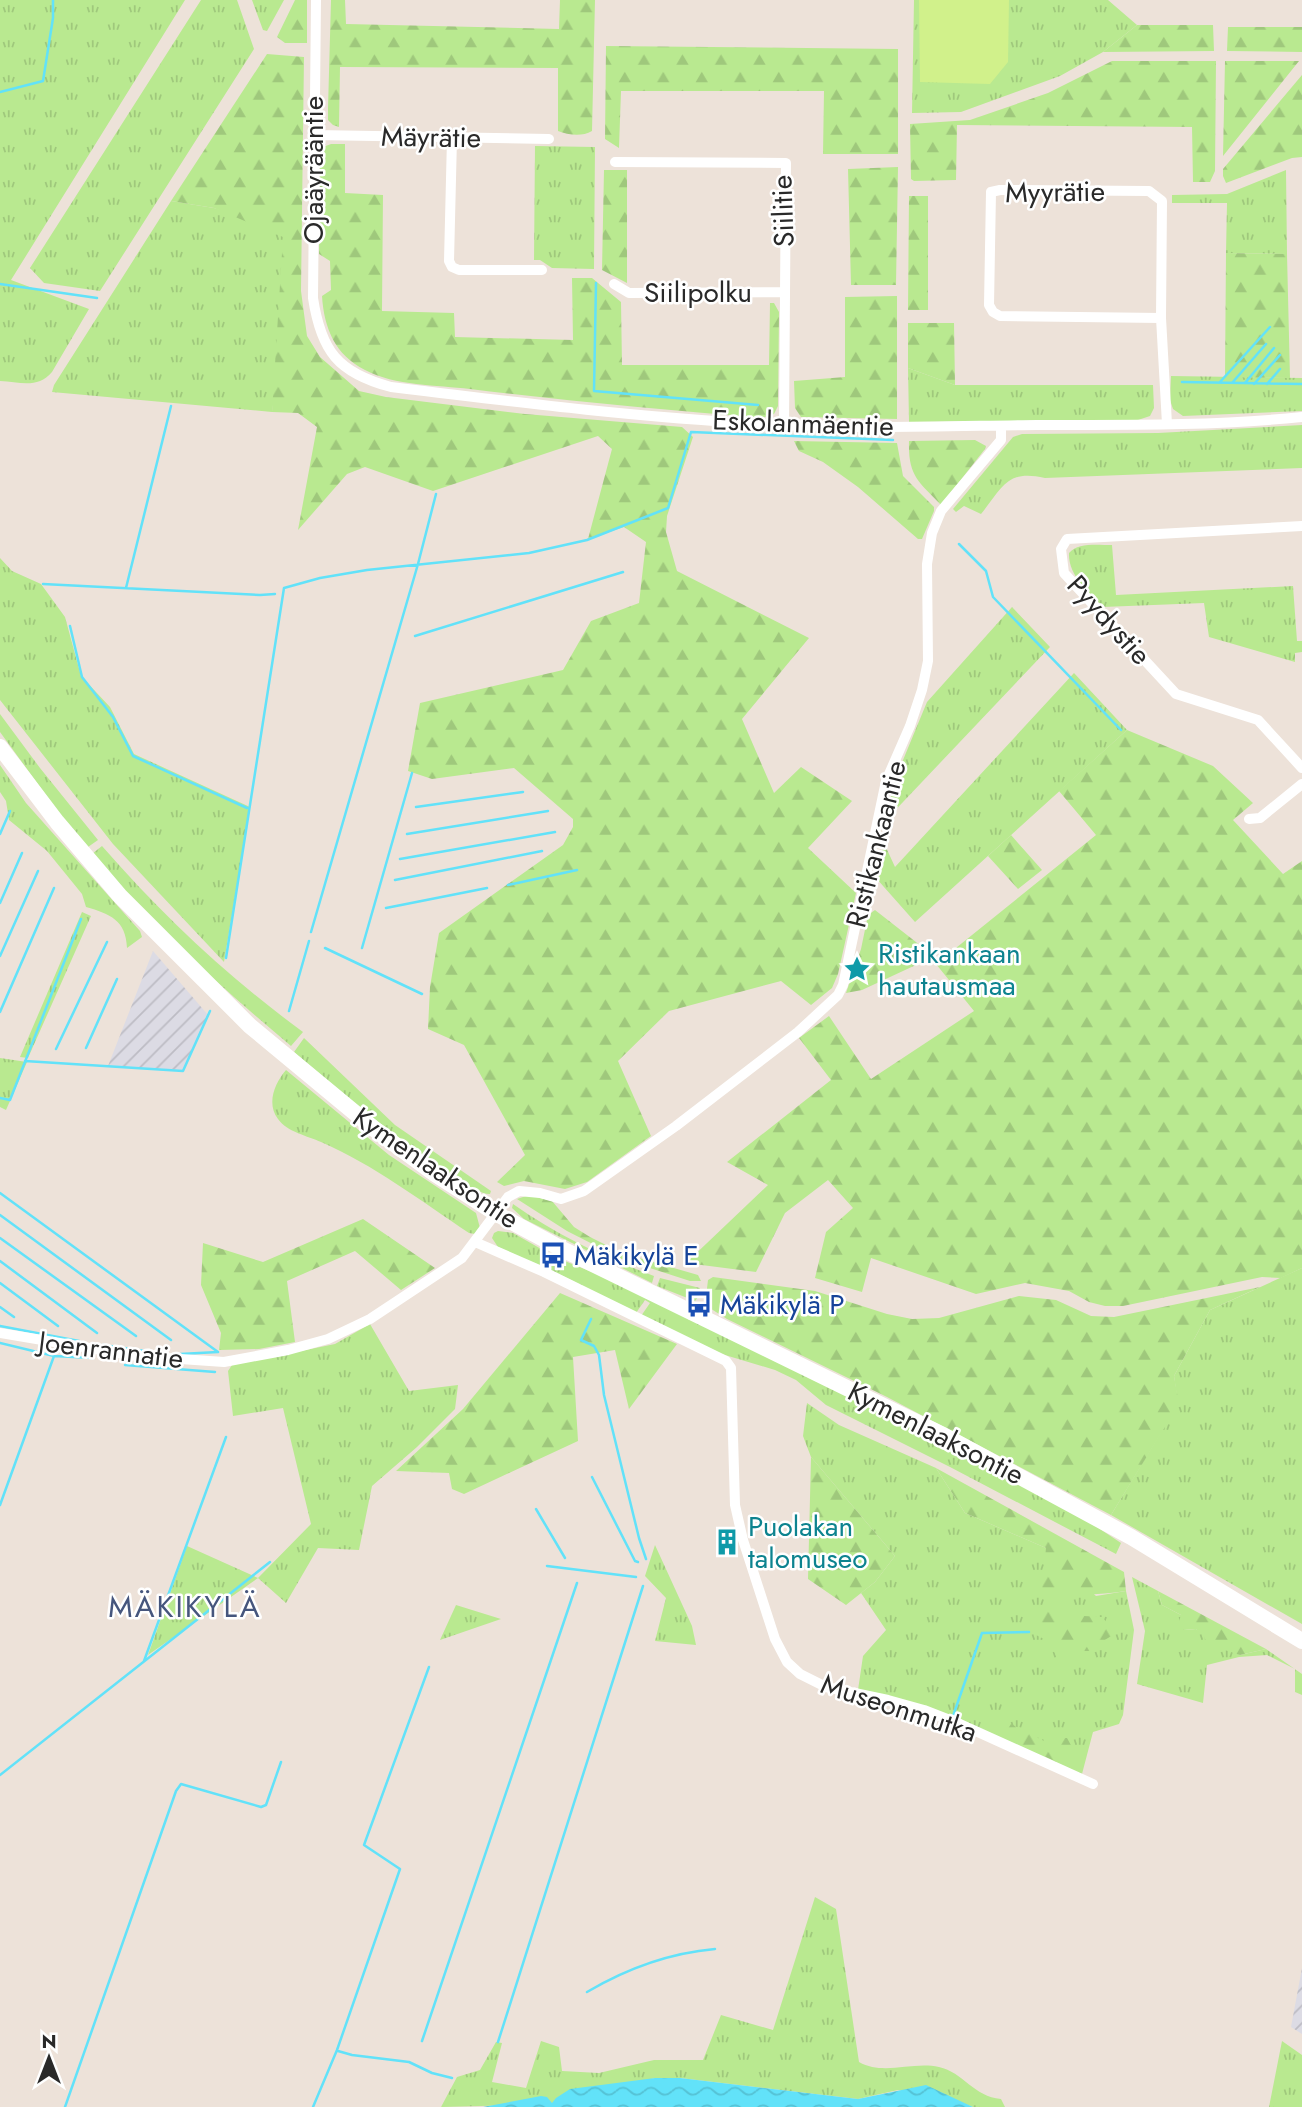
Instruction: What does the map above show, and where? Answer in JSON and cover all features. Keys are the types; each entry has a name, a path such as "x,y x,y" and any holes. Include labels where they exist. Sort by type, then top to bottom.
{"main road":[{"name":"Kymenlaaksontie","path":"0,747 57,822 120,896 250,1026 378,1132 435,1174 497,1214 564,1250 946,1436 1131,1537 1302,1641"}],"street":[{"name":"Ojaäyrääntie","path":"316,0 313,298 322,340"},
{"name":"Mäyrätie","path":"314,135 549,139"},
{"path":"452,138 449,261 452,267 459,270 541,270"},
{"name":"Siilitie","path":"615,162 786,163 784,425"},
{"name":"Myyrätie","path":"1161,318 1000,316 993,312 989,305 991,192 1149,191 1162,201 1161,318 1167,424"},
{"name":"Siilipolku","path":"614,284 629,293 785,292"},
{"name":"Eskolanmäentie","path":"322,340 337,359 354,373 372,382 391,387 581,410 784,425 902,428 1247,422 1302,416"},
{"name":"Ristikankaantie","path":"497,1214 508,1197 519,1191 561,1199 583,1191 676,1126 797,1032 838,995 843,985 886,781 910,726 928,661 928,545 941,511 1001,440 1001,426"},
{"name":"Pyydystie","path":"1302,526 1067,539 1061,549 1064,573 1175,694 1258,720 1302,768"},
{"path":"1249,819 1261,818 1302,784"},
{"name":"Joenrannatie","path":"0,1333 137,1356 224,1362 288,1350 328,1339 370,1319 462,1258 497,1214"},
{"name":"Museonmutka","path":"475,1242 544,1272 726,1361 731,1368 735,1505 743,1540 775,1639 793,1669 826,1687 888,1700 960,1724 1093,1784"}],"shaded area":[{"path":"153,951 208,1015 184,1070 108,1066"},
{"path":"1302,1968 1302,2034 1291,2027"}],"green space":[{"path":"0,0 185,0 11,280 89,309 52,372 35,383 0,381"},
{"path":"201,0 237,0 254,49 100,291 44,283 30,268"},
{"path":"252,0 284,0 267,31 263,30"},
{"path":"295,0 307,0 307,43 285,43 277,37"},
{"path":"331,0 345,0 346,24 559,29 560,0 595,0 592,131 575,135 558,131 558,68 340,67 339,127 333,125 328,120"},
{"path":"914,0 1108,0 1137,25 1103,52 1060,76 961,112 912,113"},
{"path":"919,0 1009,0 1008,62 990,84 920,82"},
{"path":"1137,25 1213,25 1214,51 1103,52"},
{"path":"1228,27 1302,27 1302,52 1227,51"},
{"path":"606,46 898,49 898,154 823,154 824,91 621,91 619,148 605,139"},
{"path":"267,54 304,57 301,291 307,336 320,357 359,391 386,397 525,414 682,427 693,437 667,516 666,532 677,571 809,638 742,719 774,793 801,767 852,801 808,848 856,893 838,974 832,988 811,1005 781,981 669,1011 618,1061 651,1136 587,1182 565,1189 524,1181 504,1186 497,1182 525,1155 464,1045 428,1029 430,987 439,933 563,845 573,827 573,819 514,768 432,779 408,771 420,703 563,670 591,621 639,603 646,542 624,527 588,539 612,449 598,436 433,491 365,467 347,474 298,530 317,427 298,413 272,412 283,237 214,208 171,201"},
{"path":"1112,61 1216,61 1215,171 1210,182 1193,182 1192,127 957,125 956,180 911,179 910,124 970,120 1048,93"},
{"path":"1225,61 1299,61 1223,156"},
{"path":"1302,75 1302,157 1292,158 1226,183 1223,169"},
{"path":"345,144 345,193 383,195 382,311 454,313 455,337 573,340 572,278 592,278 621,302 622,365 769,365 770,303 774,303 779,312 778,406 774,414 762,418 726,415 416,384 389,379 355,364 346,357 333,339 323,308 322,296 331,290 330,261 319,254 320,153 323,147"},
{"path":"535,146 595,147 594,269 552,268 540,260 534,260"},
{"path":"898,167 896,285 851,285 848,169"},
{"path":"604,170 627,170 627,283 602,270"},
{"path":"1286,170 1287,254 1226,253 1227,203 1172,203 1172,195 1227,194"},
{"path":"909,196 928,196 928,310 908,310"},
{"path":"171,201 214,208 298,232 272,412 52,392"},
{"path":"1226,253 1287,254 1290,378 1225,377"},
{"path":"897,296 897,419 801,417 795,408 794,381 845,377 845,297"},
{"path":"908,323 954,323 955,385 908,368"},
{"path":"908,368 955,385 1153,385 1154,408 1150,416 1138,420 909,422"},
{"path":"1171,376 1302,378 1302,411 1183,416 1173,409 1170,400"},
{"path":"1302,425 1302,468 1045,478 1022,476 1007,482 981,514 964,506 956,512 953,509 1013,437 1022,434 1158,433"},
{"path":"975,440 986,446 985,449 941,505 916,477 910,462 909,441"},
{"path":"794,441 897,443 903,476 934,507 922,539 918,539 858,487 823,462 799,451"},
{"path":"1112,545 1116,595 1293,586 1297,641 1302,641 1302,652 1295,653 1295,662 1209,637 1204,603 1103,607 1076,576 1069,553 1083,546"},
{"path":"0,558 12,571 41,584 65,617 81,676 110,707 134,754 250,807 224,962 113,844 0,700"},
{"path":"1012,607 1050,647 885,821 896,777 927,702"},
{"path":"1074,673 1127,730 915,922 876,878 884,843 895,867"},
{"path":"0,714 98,840 88,847 59,813 0,732"},
{"path":"1127,730 1213,766 1253,803 1233,820 1283,874 1302,861 1302,1268 1281,1278 1262,1277 1123,1306 1105,1306 1089,1302 1069,1291 1025,1283 976,1294 871,1258 862,1292 815,1278 826,1232 853,1208 828,1180 785,1213 756,1272 686,1263 768,1185 727,1162 831,1080 799,1038 829,1016 871,1079 974,1011 936,964 1096,835 1059,791"},
{"path":"0,765 26,803 140,931 142,937 127,948 120,925 102,912 86,907 82,894 47,851 9,820 6,801 0,792"},
{"path":"1011,835 1042,870 1018,889 988,856"},
{"path":"102,846 197,945 303,1032 291,1046 213,978 138,906 92,854"},
{"path":"875,910 930,953 931,958 862,990 846,993 861,949 868,915"},
{"path":"82,912 91,916 28,1058 20,1057"},
{"path":"304,1038 395,1125 491,1191 490,1194 452,1176 332,1085 294,1052"},
{"path":"0,1058 27,1062 6,1110 0,1107"},
{"path":"286,1070 389,1155 476,1213 480,1228 475,1234 469,1233 360,1161 282,1123 274,1113 272,1100 275,1087"},
{"path":"529,1195 552,1201 574,1227 622,1253 698,1275 701,1281 690,1281 622,1259 567,1231 517,1199"},
{"path":"513,1204 546,1226 581,1244 654,1276 652,1283 524,1219 512,1208"},
{"path":"363,1219 435,1268 401,1290 355,1251 287,1281 295,1342 259,1349 219,1350 221,1333 201,1285 203,1243 263,1262"},
{"path":"498,1231 513,1233 550,1254 542,1268 498,1247 492,1238"},
{"path":"555,1257 614,1281 883,1412 1085,1519 1121,1543 1116,1554 826,1405 796,1380 775,1370 715,1352 641,1316 650,1303 645,1300 636,1313 549,1269"},
{"path":"1302,1268 1302,1624 1111,1515 1178,1404 1174,1376 1210,1310"},
{"path":"713,1277 815,1291 887,1314 912,1319 939,1318 1019,1296 1056,1300 1091,1316 1114,1317 1260,1287 1210,1310 1174,1376 1179,1404 1111,1515 887,1397 727,1319 705,1305 708,1280"},
{"path":"660,1278 700,1288 699,1296 695,1301 657,1286"},
{"path":"560,1293 677,1344 629,1409 615,1350 573,1357 578,1441 464,1494 452,1489 449,1473 396,1471 463,1409"},
{"path":"370,1324 409,1391 458,1385 455,1409 372,1486 359,1550 318,1548 286,1603 258,1578 311,1524 283,1408 233,1416 228,1371 232,1365 335,1344"},
{"path":"807,1403 839,1425 936,1468 965,1513 1046,1548 1096,1596 1126,1591 1134,1630 1123,1715 1119,1724 1093,1732 1082,1774 858,1690 863,1656 886,1630 861,1593 875,1582 895,1556 811,1457 803,1436"},
{"path":"811,1457 895,1556 875,1582 846,1605 808,1579"},
{"path":"936,1468 1124,1572 1126,1591 1084,1594 1042,1589 1046,1548 965,1513"},
{"path":"655,1545 692,1626 696,1645 655,1641 666,1598 645,1576"},
{"path":"187,1546 258,1578 148,1655"},
{"path":"1132,1577 1158,1591 1162,1605 1181,1615 1184,1630 1196,1629 1240,1655 1266,1649 1294,1669 1267,1655 1239,1657 1207,1665 1203,1703 1137,1684 1145,1631"},
{"path":"1158,1591 1266,1649 1240,1655 1207,1644 1204,1636 1196,1629 1184,1630 1178,1625 1181,1615 1162,1605"},
{"path":"456,1605 501,1619 440,1640"},
{"path":"1047,1609 1066,1615 1102,1617 1112,1628 1113,1635 1103,1641 1096,1651 1082,1651 1069,1660 1057,1658 1050,1642 1034,1634 1040,1610"},
{"path":"1295,1669 1302,1674 1302,1695 1295,1692"},
{"path":"1011,1724 1044,1741 1067,1738 1078,1758 1080,1769 1073,1772 1013,1739 1006,1732"},
{"path":"815,1897 836,1909 859,2062 878,2068 939,2067 955,2074 983,2094 1001,2099 1005,2107 973,2107 898,2090 858,2099 680,2078 655,2078 552,2104 441,2107 457,2077 480,2070 496,2042 502,2043 492,2082 526,2088 541,2041 559,2047 562,2071 599,2073 654,2060 703,2060 721,2015 773,2030"},
{"path":"1282,2041 1302,2055 1302,2107 1269,2107"}],"water":[{"path":"655,2078 680,2078 858,2099 926,2085 973,2107 483,2107 541,2096 547,2097 552,2103 570,2089"}],"waterway":[{"path":"0,92 43,81 53,18 53,0"},
{"path":"596,283 594,391 758,405"},
{"path":"0,284 97,298"},
{"path":"1220,382 1270,327"},
{"path":"1232,383 1266,344"},
{"path":"1245,383 1274,348"},
{"path":"1254,384 1280,355"},
{"path":"1267,384 1280,369"},
{"path":"1182,382 1302,384"},
{"path":"126,588 171,406"},
{"path":"226,958 284,588 320,578 367,570 529,553 587,540 668,508 691,432 893,440"},
{"path":"311,932 436,494"},
{"path":"959,544 986,571 993,597 1121,730"},
{"path":"415,636 623,572"},
{"path":"43,584 275,594"},
{"path":"70,626 82,677 113,717 133,756 247,808"},
{"path":"362,948 412,773"},
{"path":"416,807 523,792"},
{"path":"0,834 10,811"},
{"path":"407,834 548,811"},
{"path":"400,859 555,832"},
{"path":"395,880 542,851"},
{"path":"0,903 22,853"},
{"path":"508,885 577,870"},
{"path":"0,956 38,871"},
{"path":"0,1012 54,888"},
{"path":"386,908 487,888"},
{"path":"0,1098 10,1100 81,919"},
{"path":"289,1011 309,941"},
{"path":"56,1049 107,942"},
{"path":"325,948 422,994"},
{"path":"86,1048 117,979"},
{"path":"25,1061 183,1071 210,1011"},
{"path":"0,1193 218,1352"},
{"path":"0,1215 171,1340"},
{"path":"0,1238 136,1336"},
{"path":"0,1261 97,1333"},
{"path":"0,1283 58,1326"},
{"path":"0,1307 14,1317"},
{"path":"591,1319 581,1340 594,1346 599,1355 604,1395 646,1559"},
{"path":"0,1326 79,1341"},
{"path":"0,1343 54,1356 93,1358"},
{"path":"103,1345 145,1351"},
{"path":"180,1354 218,1352"},
{"path":"0,1505 54,1356"},
{"path":"125,1365 215,1372"},
{"path":"144,1661 226,1437"},
{"path":"592,1477 635,1561 638,1562"},
{"path":"536,1509 565,1558"},
{"path":"0,1775 270,1562"},
{"path":"547,1566 636,1577"},
{"path":"422,2041 577,1583"},
{"path":"498,2042 643,1586"},
{"path":"953,1716 982,1633 1029,1632"},
{"path":"313,2107 337,2050 400,1869 364,1845 429,1667"},
{"path":"65,2107 176,1791 181,1784 261,1807 266,1805 281,1762"},
{"path":"587,1992 649,1963 715,1949"},
{"path":"338,2051 409,2062 432,2073 452,2078"}],"place":[{"name":"Ristikankaan hautausmaa","path":"857,969"},
{"name":"Mäkikylä E","path":"553,1255"},
{"name":"Mäkikylä P","path":"699,1304"},
{"name":"Puolakan talomuseo","path":"727,1542"}],"district":[{"name":"MÄKIKYLÄ","path":"185,1606"}]}
